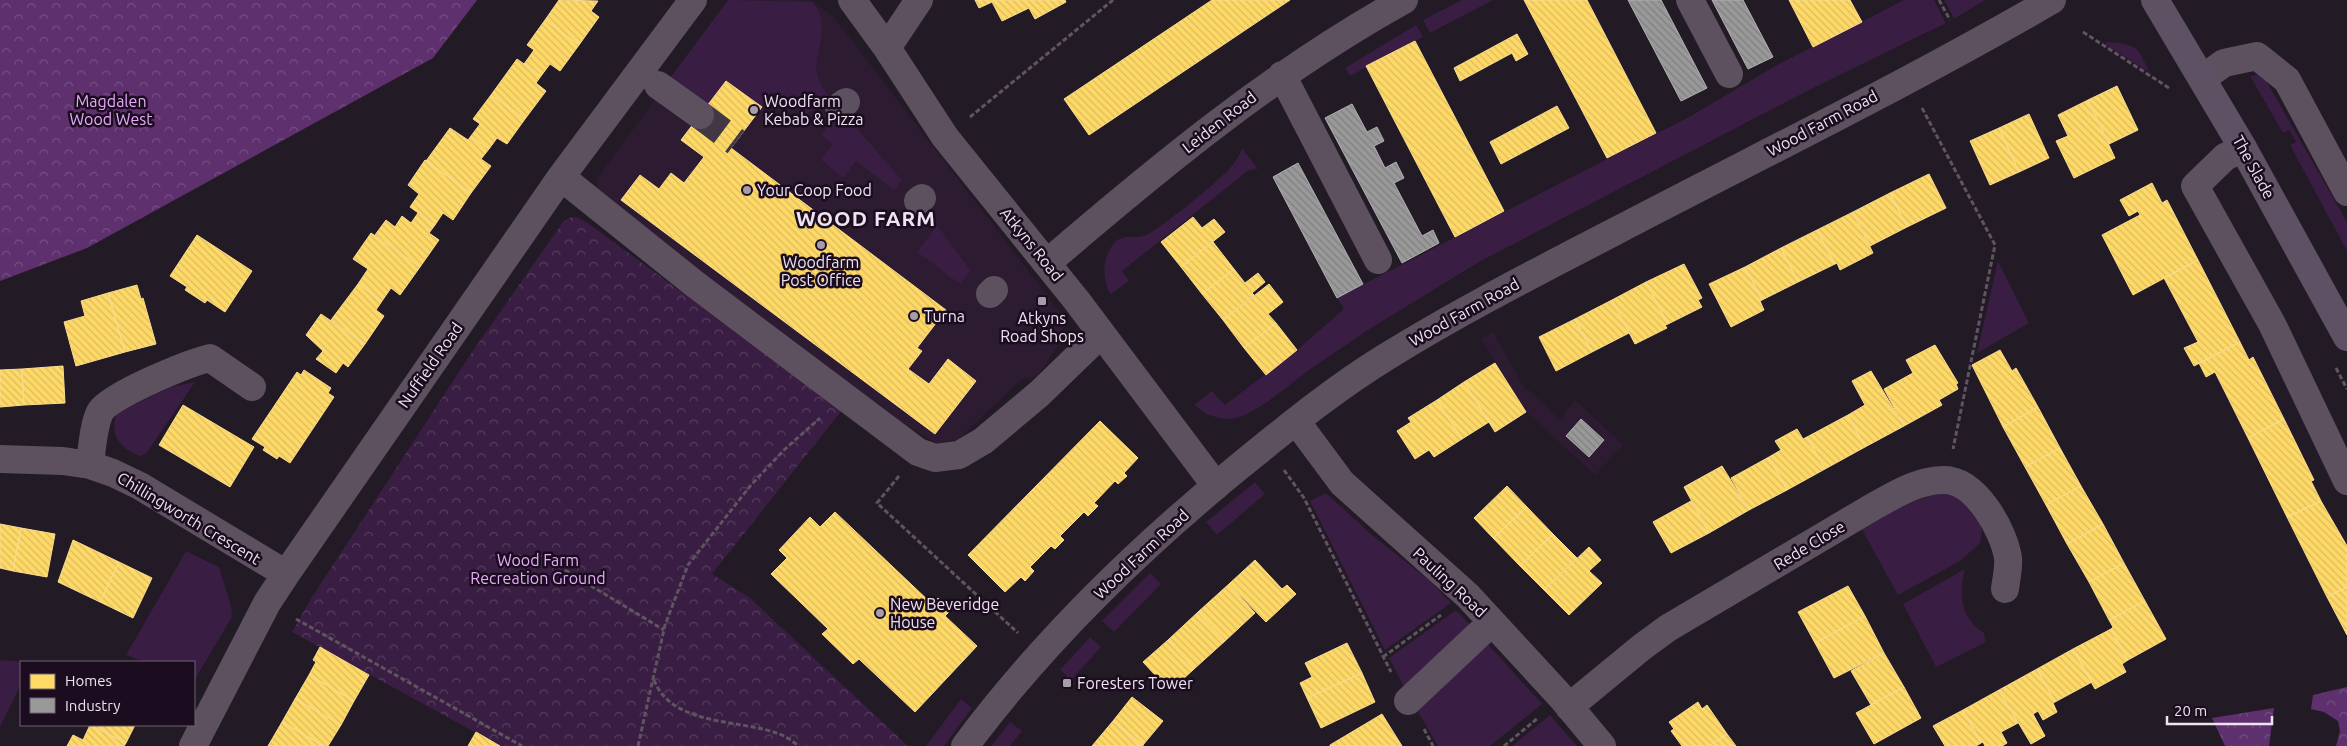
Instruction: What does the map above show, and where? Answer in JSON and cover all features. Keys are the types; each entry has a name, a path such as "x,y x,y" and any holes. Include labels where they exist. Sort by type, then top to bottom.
{"main road":[{"name":"The Slade","path":"2155,0 2244,148 2347,337"}],"street":[{"name":"Nuffield Road","path":"193,746 267,604 286,574 561,177 693,0"},
{"name":"Atkyns Road","path":"852,0 887,48 945,137 1047,263 1216,486"},
{"path":"887,48 919,0"},
{"name":"Leiden Road","path":"1047,263 1162,167 1282,75 1404,0"},
{"path":"1690,0 1728,74"},
{"name":"Wood Farm Road","path":"965,746 1086,604 1131,560 1216,486 1338,388 1385,357 1486,298 1966,50 2052,0"},
{"path":"2203,78 2224,64 2257,56 2286,80 2347,192"},
{"path":"1282,75 1378,260"},
{"path":"658,85 700,115"},
{"path":"2244,148 2225,157 2195,186 2272,324 2347,481"},
{"path":"561,177 696,285 918,452 935,458 959,455 983,441 1039,394 1101,334"},
{"path":"90,465 93,440 100,412 111,402 193,362 210,358 252,387"},
{"name":"Pauling Road","path":"1296,421 1342,483 1468,596 1566,703 1602,746"},
{"name":"Chillingworth Crescent","path":"0,459 63,461 90,465 113,472 140,486 286,574"},
{"name":"Rede Close","path":"1566,703 1676,623 1905,489 1928,481 1946,480 1962,484 1972,492 2000,532 2008,560 2005,589"},
{"path":"1408,702 1492,622"}],"path":[{"path":"945,137 1113,0"},
{"path":"1939,0 1951,22"},
{"path":"2083,32 2170,89"},
{"path":"1918,101 1995,245 1946,480"},
{"path":"638,746 664,630 688,566 725,518 784,450 844,396"},
{"path":"1266,445 1304,498 1383,657 1433,746"},
{"path":"918,452 877,503 1041,655"},
{"path":"565,570 664,630"},
{"path":"1383,657 1468,596"},
{"path":"267,604 522,746"},
{"path":"654,679 657,688 664,696 686,711 708,720 780,734 799,746"},
{"path":"1504,746 1566,703"}],"shaded area":[{"path":"728,0 810,0 834,17 1063,316 1063,329 1058,346 1039,374 1033,378 1022,379 959,439 949,443 937,444 902,422 767,325 596,191 598,177"},
{"path":"1493,331 1526,391 1528,389 1560,419 1575,400 1624,445 1595,475 1526,412 1481,339"}],"green space":[{"name":"Magdalen Wood West","path":"0,0 477,0 433,58 87,248 0,281"},
{"path":"728,0 813,2 819,14 822,27 816,66 822,87 832,99 806,114 772,92 762,107 726,81 704,110 670,78"},
{"path":"1462,0 1493,0 1430,33 1423,20"},
{"path":"1904,0 1934,0 1946,23 1809,90 1479,262 1371,328 1309,370 1266,403 1245,415 1232,419 1219,418 1206,414 1194,405 1212,391 1225,405 1297,350 1344,309 1337,298 1689,117 1777,65"},
{"path":"1944,0 1985,0 1954,19"},
{"path":"1416,25 1423,37 1350,76 1345,68"},
{"path":"2107,42 2130,45 2142,56 2149,72 2105,44"},
{"path":"2258,75 2264,77 2347,222 2347,251 2290,145 2296,142 2289,130 2283,133 2250,76"},
{"path":"844,114 902,180 894,190 856,161 843,178 821,160 832,144 821,135 831,121"},
{"path":"1242,148 1258,169 1249,170 1122,271 1129,281 1111,294 1105,281 1104,267 1108,253 1116,241 1123,238 1146,235 1164,224 1224,174 1235,161"},
{"name":"Wood Farm Recreation Ground","path":"571,217 579,218 589,224 842,410 712,574 750,598 908,746 500,746 292,632 312,597 472,352 563,222"},
{"path":"937,225 971,271 960,284 917,252"},
{"path":"1998,261 2029,323 1977,353"},
{"path":"195,382 146,454 141,456 122,445 115,434 114,428 117,413 171,387"},
{"path":"1255,482 1265,494 1217,535 1206,522"},
{"path":"1947,492 1959,495 1983,523 1980,543 1960,561 1898,595 1861,528 1913,502"},
{"path":"1326,493 1372,535 1430,581 1451,603 1385,650 1310,501"},
{"path":"186,551 219,567 231,606 232,617 195,679 195,661 141,661 126,655"},
{"path":"1965,569 1962,587 1963,605 1970,620 1984,633 1986,642 1936,667 1903,604"},
{"path":"1150,573 1161,584 1114,632 1102,621"},
{"path":"1456,610 1473,628 1407,693 1389,658"},
{"path":"1090,637 1101,647 1071,680 1060,670"},
{"path":"1486,642 1542,704 1490,746 1438,746 1417,710"},
{"path":"0,660 20,662 20,686 0,727"},
{"path":"2347,687 2347,746 2336,746 2340,731 2338,721 2324,712 2311,709 2313,695"},
{"path":"961,699 972,708 944,746 926,746"},
{"path":"2274,708 2269,746 2225,746 2212,718"},
{"path":"1550,715 1577,746 1512,746"},
{"path":"1010,722 1022,731 1010,746 991,746"}],"building: Homes":[{"path":"559,0 598,1 591,11 599,17 579,45 545,20"},
{"path":"975,0 1065,0 1066,2 1035,19 1029,8 1002,21 992,2 979,8"},
{"path":"1212,0 1290,0 1089,135 1064,99"},
{"path":"1524,0 1587,0 1656,133 1607,158"},
{"path":"1789,0 1850,0 1862,22 1813,47"},
{"path":"545,20 579,45 560,71 550,64 541,76 524,64 534,50 527,45"},
{"path":"1517,34 1528,54 1516,61 1512,53 1460,81 1454,68"},
{"path":"1415,41 1504,211 1455,237 1366,66"},
{"path":"517,59 541,76 536,83 546,91 525,119 491,95"},
{"path":"726,81 762,107 731,148 946,310 917,348 922,351 908,369 929,384 948,359 976,381 935,434 621,200 640,175 659,189 671,173 684,183 704,157 681,140"},
{"path":"2117,86 2138,130 2109,144 2088,100"},
{"path":"491,95 525,119 507,144 497,138 489,149 471,136 480,124 473,119"},
{"path":"2088,100 2115,158 2074,178 2056,141 2068,136 2058,115"},
{"path":"1557,106 1569,128 1501,164 1490,142"},
{"path":"2029,114 2049,158 2019,172 1999,128"},
{"path":"450,128 468,140 471,136 489,149 481,159 491,166 471,193 426,161"},
{"path":"1999,128 2019,172 1990,185 1970,141"},
{"path":"425,160 471,193 453,220 443,213 435,225 410,207 419,194 408,185"},
{"path":"1929,174 1946,208 1907,227 1890,193"},
{"path":"2152,183 2162,203 2167,200 2198,260 2133,295 2102,235 2140,215 2138,211 2129,216 2120,200"},
{"path":"1890,193 1907,227 1870,246 1853,212"},
{"path":"1853,212 1873,253 1840,270 1817,230"},
{"path":"418,213 435,225 429,233 439,240 420,267 375,235 386,220 395,227 402,216 411,223"},
{"path":"1193,217 1202,228 1214,219 1225,232 1181,267 1161,242"},
{"path":"1817,230 1835,264 1798,282 1781,248"},
{"path":"371,233 420,267 400,295 391,288 382,301 358,284 368,269 353,259"},
{"path":"197,235 252,271 225,312 207,300 205,303 185,290 187,287 170,276"},
{"path":"1213,242 1234,269 1202,294 1181,267"},
{"path":"1781,248 1798,282 1762,300 1745,267"},
{"path":"2198,260 2240,342 2194,366 2184,348 2198,342 2164,278"},
{"path":"1684,264 1702,298 1698,300 1702,307 1668,324 1646,282"},
{"path":"1745,267 1762,300 1760,301 1764,310 1731,327 1709,284"},
{"path":"1234,269 1245,283 1258,273 1265,282 1252,293 1254,295 1223,320 1202,294"},
{"path":"1646,282 1668,324 1665,325 1667,328 1635,344 1612,300"},
{"path":"358,284 382,301 376,310 384,316 365,344 331,320"},
{"path":"1269,284 1283,302 1268,314 1276,323 1244,348 1223,320"},
{"path":"137,285 141,299 143,298 156,344 125,352 108,293"},
{"path":"108,293 125,352 76,366 64,322 85,316 81,301"},
{"path":"1612,300 1629,333 1592,352 1575,319"},
{"path":"321,314 365,344 348,367 343,363 336,373 316,359 323,351 306,335"},
{"path":"1575,319 1592,352 1556,371 1539,337"},
{"path":"1276,323 1297,350 1266,375 1244,348"},
{"path":"2240,342 2249,360 2253,357 2284,419 2248,438 2215,372 2206,377 2199,363"},
{"path":"1935,345 1958,383 1956,384 1958,389 1939,400 1942,405 1904,426 1884,389 1913,373 1906,360"},
{"path":"2000,350 2012,371 2016,368 2038,407 2003,427 1972,365"},
{"path":"1495,363 1526,412 1495,432 1464,382"},
{"path":"63,366 65,403 24,405 22,369"},
{"path":"22,369 24,405 0,407 0,370"},
{"path":"304,370 331,388 328,393 334,397 290,463 279,456 277,459 263,450 265,447 252,439 297,372 301,375"},
{"path":"1871,371 1904,426 1865,447 1848,415 1865,405 1852,381"},
{"path":"1464,382 1489,422 1462,439 1437,400"},
{"path":"1437,400 1462,439 1434,457 1429,450 1415,459 1397,431 1411,422 1408,418"},
{"path":"183,405 254,447 230,487 159,445"},
{"path":"2038,407 2060,448 2025,467 2003,427"},
{"path":"1848,415 1865,447 1825,469 1807,437"},
{"path":"2284,419 2314,480 2311,481 2321,501 2287,517 2248,438"},
{"path":"1100,421 1138,458 1124,473 1127,476 1118,484 1115,481 1094,503 1098,506 1088,516 1084,512 1060,536 1064,540 1055,549 1051,546 1030,567 1034,571 1025,581 1021,577 1005,592 968,555"},
{"path":"1797,429 1803,439 1807,437 1825,469 1787,490 1769,457 1781,450 1775,441"},
{"path":"2060,448 2081,486 2046,505 2025,467"},
{"path":"1769,457 1787,490 1749,510 1731,478"},
{"path":"1722,466 1749,510 1709,533 1684,487"},
{"path":"1507,486 1527,507 1493,538 1474,518"},
{"path":"2081,486 2103,524 2067,544 2046,505"},
{"path":"1691,501 1709,533 1671,553 1653,522"},
{"path":"2321,501 2347,546 2347,587 2327,597 2287,517"},
{"path":"1527,507 1553,534 1520,566 1493,538"},
{"name":"New Beveridge House","path":"835,512 932,604 938,598 951,610 945,616 977,646 915,712 859,659 853,664 822,634 828,629 771,574 787,558 779,550 810,517 820,527"},
{"path":"0,524 21,528 13,571 0,568"},
{"path":"2103,524 2124,563 2089,582 2067,544"},
{"path":"21,528 55,534 47,577 13,571"},
{"path":"1553,534 1577,558 1544,590 1520,566"},
{"path":"73,540 119,562 100,602 58,582"},
{"path":"1589,547 1601,560 1589,571 1602,583 1569,615 1544,590"},
{"path":"1255,560 1282,589 1287,585 1296,594 1266,622 1229,584"},
{"path":"119,562 152,578 133,618 100,602"},
{"path":"2124,563 2145,601 2109,620 2089,582"},
{"path":"1229,584 1255,613 1225,641 1198,612"},
{"path":"1848,586 1865,616 1815,643 1798,612"},
{"path":"2347,587 2347,635 2327,597"},
{"path":"2145,601 2166,639 2128,660 2111,629 2113,627 2109,620"},
{"path":"1198,612 1225,641 1194,669 1168,640"},
{"path":"1865,616 1884,653 1834,678 1815,643"},
{"path":"2111,629 2128,660 2122,664 2126,672 2095,689 2073,649"},
{"path":"1168,640 1194,669 1170,691 1143,662"},
{"path":"1347,643 1362,673 1307,698 1300,683 1312,677 1305,663"},
{"path":"320,647 369,675 354,701 309,675 316,662 313,660"},
{"path":"2073,649 2092,682 2055,702 2037,669"},
{"path":"1884,653 1904,687 1871,705 1851,671"},
{"path":"2037,669 2055,702 2053,703 2057,712 2043,720 2038,711 2033,714 2045,736 2031,744 1999,690"},
{"path":"1362,673 1375,702 1321,728 1307,698"},
{"path":"309,675 354,701 341,725 295,699"},
{"path":"1904,687 1921,718 1874,744 1856,713"},
{"path":"1999,690 2018,723 2001,732 2007,743 2002,746 1985,746 1983,742 1981,743 1963,710"},
{"path":"1132,697 1163,721 1143,745 1113,721"},
{"path":"295,699 341,725 328,746 324,746 282,722"},
{"path":"1698,702 1702,709 1707,705 1727,734 1709,746 1682,746 1671,731 1674,729 1669,722"},
{"path":"1963,710 1981,743 1976,746 1945,746 1933,726"},
{"path":"1382,714 1402,746 1330,746 1330,745"},
{"path":"1113,721 1143,745 1143,746 1092,746"},
{"path":"282,722 324,746 268,746"},
{"path":"90,726 92,726 126,743 124,746 67,746 73,735 83,740"},
{"path":"93,726 134,726 126,743"},
{"path":"476,732 500,746 468,746"},
{"path":"1727,734 1736,746 1709,746"}],"building: Industry":[{"path":"1628,0 1661,0 1707,88 1681,101"},
{"path":"1712,0 1743,0 1773,57 1748,69"},
{"path":"1352,104 1367,132 1377,127 1384,141 1374,146 1385,168 1396,162 1404,178 1394,183 1422,236 1433,230 1439,243 1402,263 1325,118"},
{"path":"1298,163 1363,284 1337,298 1273,177"},
{"path":"1581,419 1604,440 1589,457 1566,436"}],"tunnel":[{"path":"700,115 736,142"}],"place":[{"name":"Woodfarm Kebab & Pizza","path":"754,110"},
{"name":"Your Coop Food","path":"747,190"},
{"name":"Woodfarm Post Office","path":"821,245"},
{"name":"Atkyns Road Shops","path":"1042,301"},
{"name":"Turna","path":"914,316"},
{"name":"New Beveridge House","path":"880,613"},
{"name":"Foresters Tower","path":"1067,683"}],"district":[{"name":"WOOD FARM","path":"866,219"}]}
